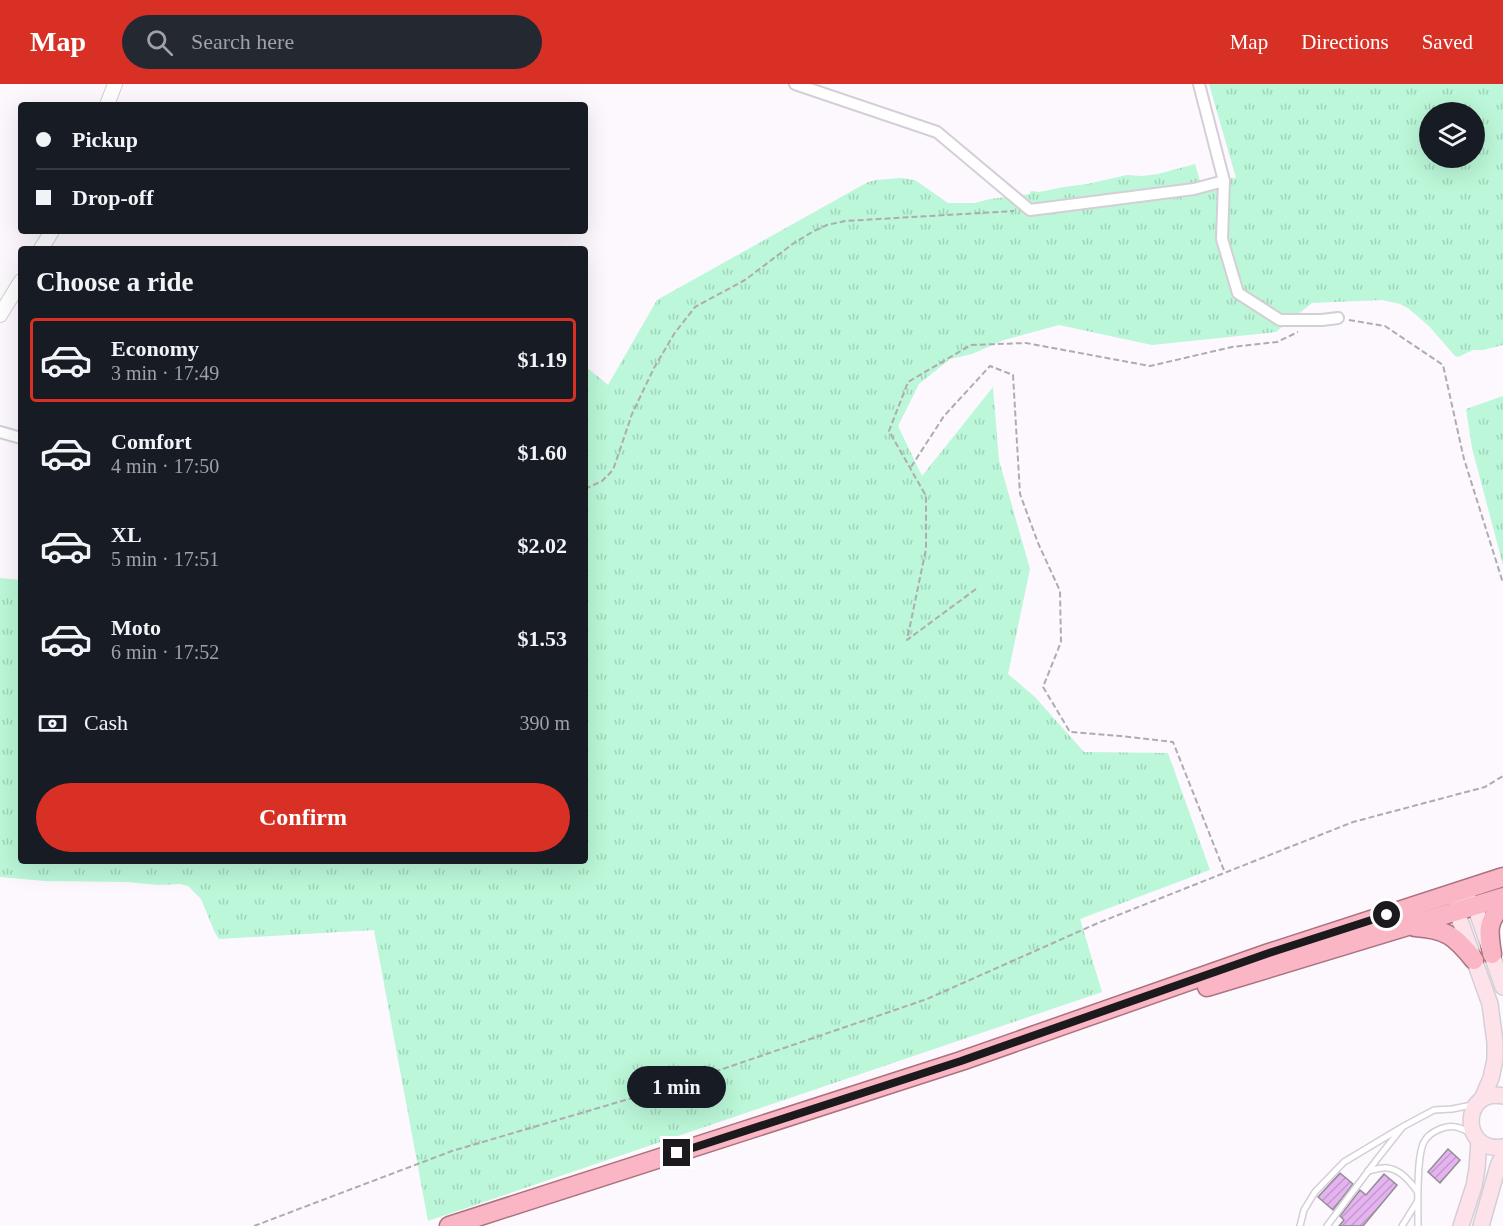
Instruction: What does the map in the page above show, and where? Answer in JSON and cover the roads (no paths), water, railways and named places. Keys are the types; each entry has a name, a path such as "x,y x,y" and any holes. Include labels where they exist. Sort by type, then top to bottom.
{"highway":[{"path":"961,1061 1269,953 1503,877"},
{"path":"449,1226 961,1061 1503,897"},
{"path":"1492,954 1490,923 1503,903"},
{"path":"1410,926 1446,933 1463,946 1474,960"}],"main road":[{"path":"1459,892 1475,906 1503,987"},
{"path":"1459,892 1457,912 1490,1004 1495,1042 1495,1060 1491,1078 1472,1110 1470,1118 1476,1137 1478,1168 1461,1226"},
{"path":"1479,1101 1490,1095 1503,1096"},
{"path":"1476,1137 1487,1146 1503,1147"},
{"path":"1480,1226 1503,1155"}],"street":[{"path":"108,102 115,84"},
{"path":"795,84 937,132 1030,210 1194,189 1224,181"},
{"path":"1199,84 1224,181 1222,239 1238,293 1280,320 1338,318"},
{"path":"0,315 18,286"},
{"path":"0,432 18,437"}],"lane":[{"path":"1300,1226 1304,1210 1315,1192 1344,1162 1434,1110 1452,1109 1479,1101"},
{"path":"1327,1226 1404,1126"},
{"path":"1418,1226 1418,1192 1424,1143 1431,1134 1450,1126 1457,1127 1476,1137"},
{"path":"1368,1171 1387,1168 1398,1172 1409,1180 1418,1192"},
{"path":"1402,1226 1418,1201"}]}
